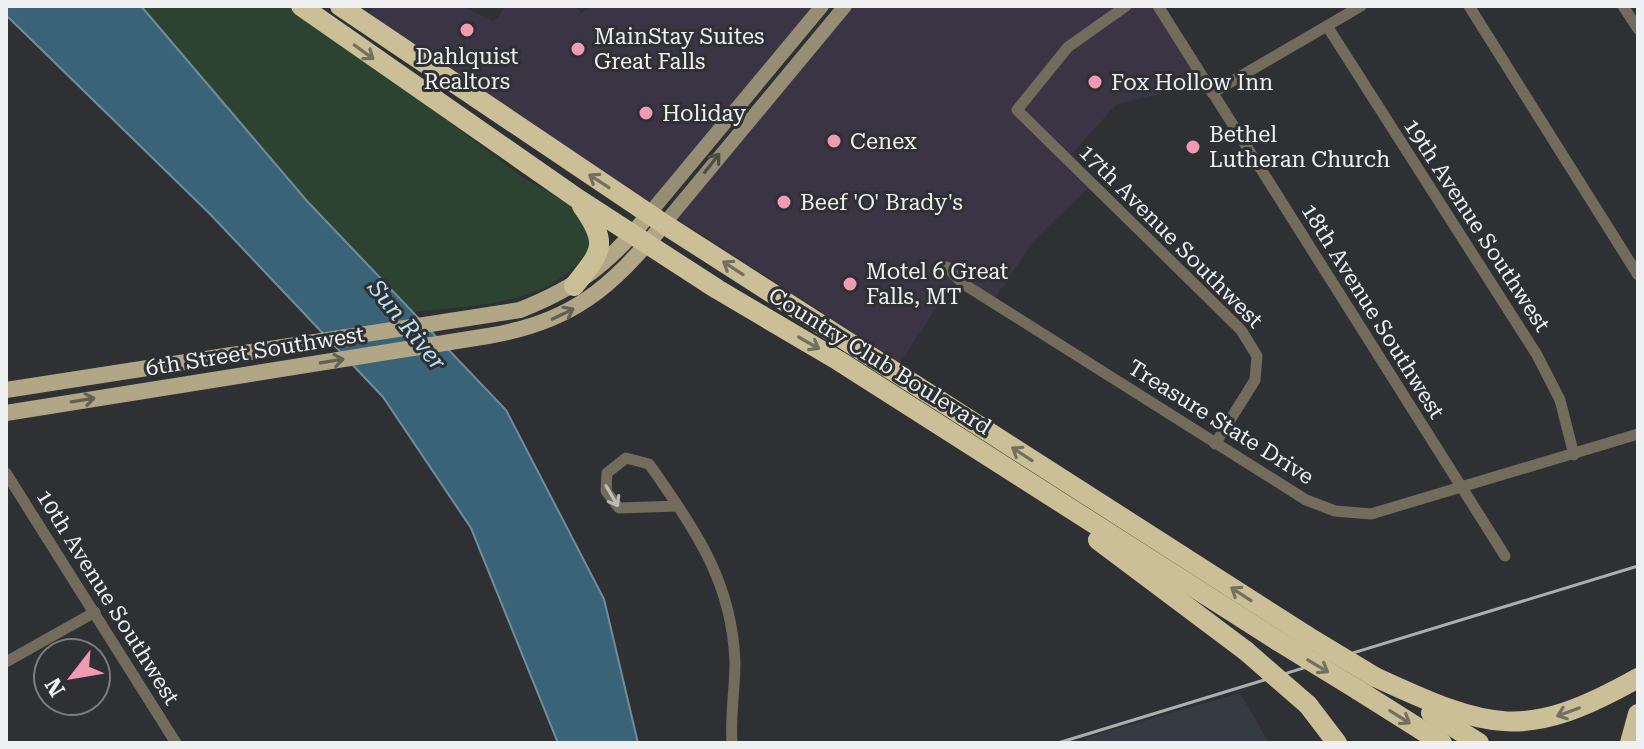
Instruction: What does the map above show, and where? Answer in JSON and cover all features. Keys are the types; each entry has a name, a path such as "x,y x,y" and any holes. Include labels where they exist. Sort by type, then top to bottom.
{"highway":[{"name":"Country Club Boulevard","path":"301,6 578,199 1442,743"},
{"name":"Country Club Boulevard","path":"340,6 656,219 1479,743"},
{"path":"574,286 599,256 601,244 593,221 578,199"},
{"path":"1041,491 1061,512 1246,651 1308,705 1337,743"},
{"path":"1375,677 1464,716 1536,722 1593,703 1638,678"},
{"path":"1630,743 1638,714"}],"main road":[{"name":"6th Street Southwest","path":"6,413 488,336 536,325 586,303 616,279 656,219"},
{"name":"6th Street Southwest","path":"6,390 520,310 574,286 640,239"}],"street":[{"path":"656,219 822,6"},
{"name":"17th Avenue Southwest","path":"1126,6 1068,47 1017,110 1241,330 1257,356 1255,380 1215,444"},
{"name":"18th Avenue Southwest","path":"1158,6 1505,556"},
{"path":"1212,93 1361,6"},
{"path":"1469,6 1638,275"},
{"path":"1623,6 1638,29"},
{"path":"656,219 738,131 844,7"},
{"name":"19th Avenue Southwest","path":"1327,26 1537,355 1560,400 1574,455"},
{"name":"Treasure State Drive","path":"947,267 962,283 1215,444 1306,500 1335,511 1371,514 1638,434"},
{"path":"678,506 628,510 612,502 605,485 607,473 614,464 631,457 649,464 678,506 706,549 723,590 735,662 732,743"},
{"name":"10th Avenue Southwest","path":"6,473 176,743"},
{"path":"6,662 95,612"}],"shaded area":[{"path":"373,6 464,6 494,22 505,6 575,6 581,13 593,6 822,6 649,214 363,23"},
{"path":"845,6 1158,6 1204,79 1189,87 1117,104 1067,159 1093,183 1033,242 992,302 962,283 952,285 900,363 671,215"},
{"path":"1240,693 1269,743 1088,743 1085,738"}],"green space":[{"path":"141,6 294,6 525,179 581,210 596,235 582,259 542,289 492,303 412,312 307,201"}],"water":[{"name":"Sun River","path":"6,6 141,6 307,201 506,410 604,599 638,743 558,743 471,528 383,397 210,214 6,15"}],"railway":[{"path":"1058,743 1638,566"}],"place":[{"name":"Dahlquist Realtors","path":"467,30"},
{"name":"MainStay Suites Great Falls","path":"578,49"},
{"name":"Fox Hollow Inn","path":"1095,82"},
{"name":"Holiday","path":"646,113"},
{"name":"Cenex","path":"834,141"},
{"name":"Bethel Lutheran Church","path":"1193,147"},
{"name":"Beef 'O' Brady's","path":"784,202"},
{"name":"Motel 6 Great Falls, MT","path":"850,284"}]}
